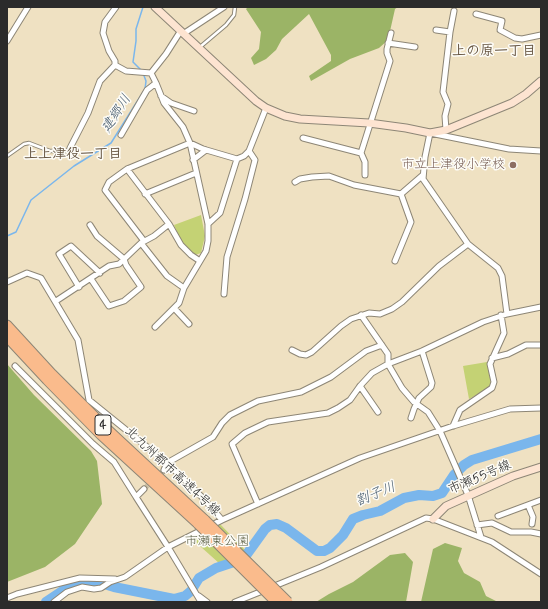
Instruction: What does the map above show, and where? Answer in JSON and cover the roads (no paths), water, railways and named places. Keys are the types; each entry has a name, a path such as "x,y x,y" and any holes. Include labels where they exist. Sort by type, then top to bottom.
{"highway":[{"name":"北九州都市高速4号線","path":"7,325 52,374 201,522 276,602"},
{"name":"北九州都市高速4号線","path":"7,337 46,380 101,434 201,522 288,602"}],"street":[{"path":"115,65 115,61 109,51 103,33 105,22 116,7"},
{"path":"155,7 256,101 266,108 285,116 300,119 369,123 406,128 509,149 541,151"},
{"path":"150,73 182,33 224,7"},
{"path":"7,41 9,35 26,8"},
{"path":"446,130 445,116 448,104 443,92 454,11"},
{"path":"476,14 502,21 500,30 515,38 522,39 541,35"},
{"path":"436,30 450,32"},
{"path":"365,175 365,162 361,153 369,123 390,61 387,53 391,33"},
{"path":"388,44 415,47"},
{"path":"115,65 126,71 150,73"},
{"path":"70,148 88,113 100,81 115,65"},
{"path":"150,73 156,83 164,103 183,126 190,143 208,224 208,241 206,251 184,288 179,303 155,327"},
{"path":"430,133 446,130 512,104 541,81"},
{"path":"121,134 147,90 156,83"},
{"path":"160,95 171,104 194,111"},
{"path":"208,224 220,213 237,160 249,151 266,108"},
{"path":"430,133 425,156 423,179 468,244 498,268 502,276 507,314"},
{"path":"303,138 361,153"},
{"path":"184,288 167,276 105,190 109,182 128,169 190,143 237,160"},
{"path":"193,160 206,150"},
{"path":"224,294 227,257 245,199 255,160 249,151"},
{"path":"128,169 145,194 169,224 181,245 191,255 200,261"},
{"path":"145,194 196,173"},
{"path":"401,194 423,175"},
{"path":"295,182 312,176 329,176 354,185 401,194"},
{"path":"395,261 411,222 401,194"},
{"path":"56,301 109,266 119,264 143,242 169,224"},
{"path":"90,226 97,236 124,259 126,265 141,288 124,301 109,306 91,279"},
{"path":"292,350 306,355 312,352 341,326 361,315 369,313 380,314 392,309 402,302 439,266 468,244"},
{"path":"79,287 59,254 71,246 100,273"},
{"path":"7,282 27,273 41,278 78,340 89,400 167,463 204,499 222,520"},
{"path":"258,504 232,444 245,433 268,422 328,413 350,400 372,373 388,364 501,315 541,307"},
{"path":"174,308 189,324"},
{"path":"361,315 388,354 388,364 402,388 416,404 428,412 440,431 468,495 481,538"},
{"path":"453,426 460,410 492,388 494,382 490,364 504,334 501,315"},
{"path":"164,470 167,463 213,437 222,423 230,416 258,401 301,392 331,377 366,351 382,345"},
{"path":"492,358 508,354 526,345 541,345"},
{"path":"411,418 419,398 431,387 432,383 422,350"},
{"path":"15,366 93,444 114,462 201,602"},
{"path":"360,386 378,412"},
{"path":"54,602 67,592 82,587 94,589 101,588 116,579 125,577 168,547 222,520 360,458 453,426 510,409 541,408"},
{"name":"市瀬55号線","path":"433,519 446,506 468,495 513,476 541,467"},
{"path":"136,497 144,489"},
{"path":"498,516 541,500"},
{"path":"528,505 533,517 532,524"},
{"path":"235,602 320,567 426,518 433,519 492,542 541,574"},
{"path":"477,525 492,523 511,532 541,534"},
{"path":"7,598 17,594 80,578 116,579"},
{"path":"196,594 207,602"}],"lane":[{"path":"199,49 226,25 234,15 235,7"},
{"path":"7,156 29,142 50,151 67,151 70,148"}],"waterway":[{"name":"建郷川","path":"141,70 133,62 136,29 143,7"},
{"name":"建郷川","path":"7,236 16,232 31,200 74,166 111,143 145,89 146,81 143,73"},
{"name":"割子川","path":"46,602 70,586 84,582 101,583 174,599 185,596 191,591 199,578 216,568 240,560 247,554 265,529 270,525 277,524 286,528 317,551 324,551 330,548 343,535 353,519 380,511 404,498 419,495 433,496 442,493 454,475 464,465 472,460 541,439"}],"tunnel":[{"path":"144,489 164,470"}],"place":[{"name":"市立上津役小学校","path":"513,165"}],"district":[{"name":"上の原一丁目","path":"494,52"},
{"name":"上上津役一丁目","path":"73,155"}],"park label":[{"name":"市瀬東公園","path":"217,542"}]}
